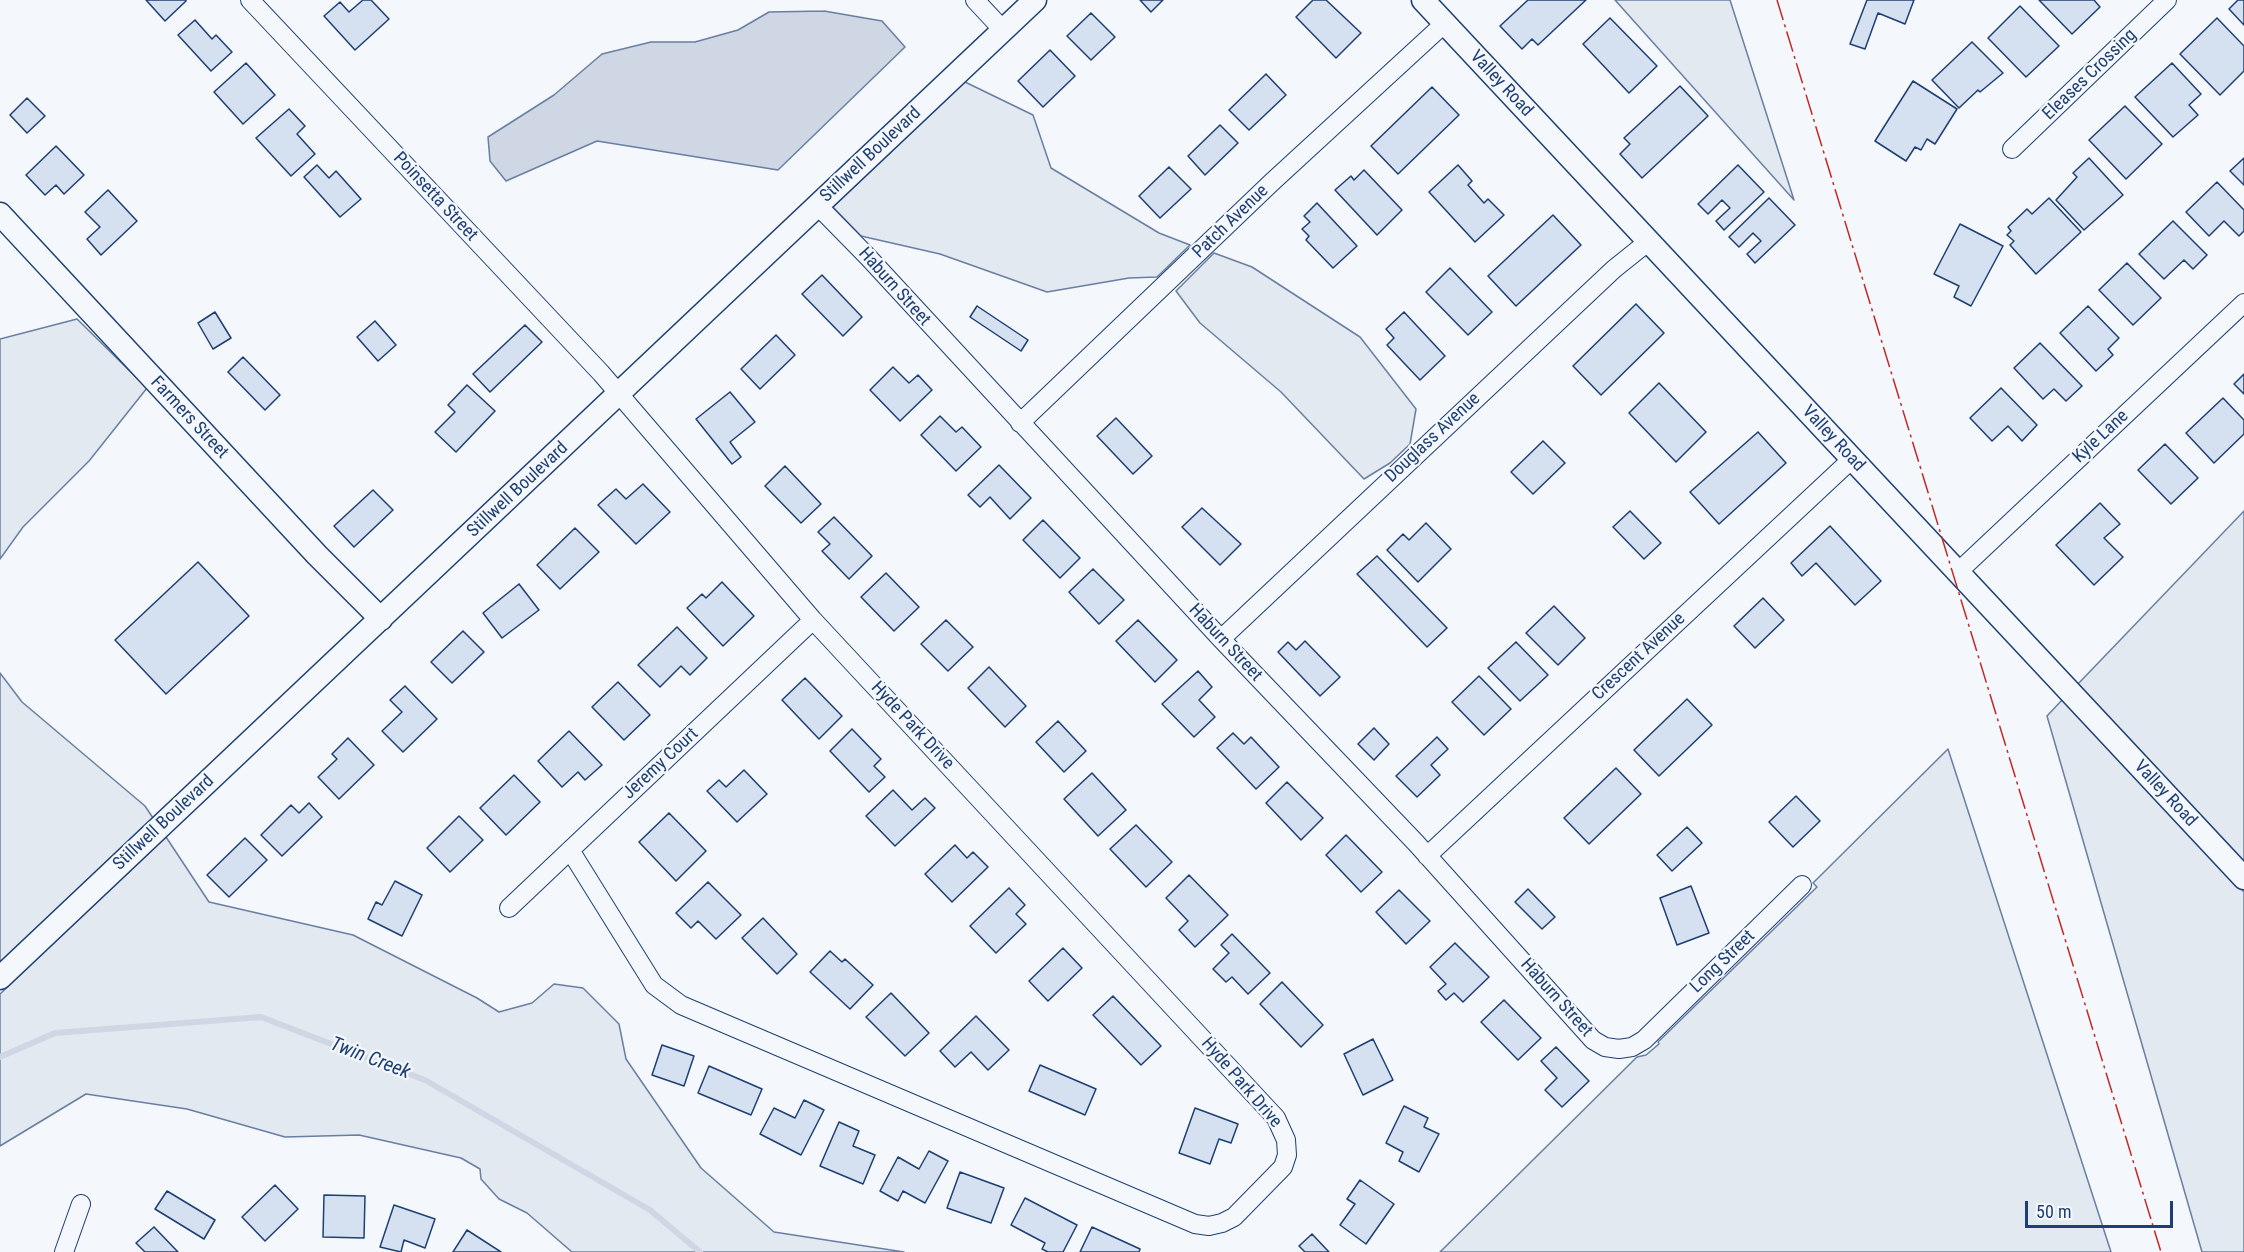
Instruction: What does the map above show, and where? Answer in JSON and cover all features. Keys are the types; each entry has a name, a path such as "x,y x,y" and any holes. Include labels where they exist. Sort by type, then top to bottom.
{"street":[{"name":"Poinsetta Street","path":"250,0 618,395"},
{"path":"975,0 1003,30"},
{"name":"Stillwell Boulevard","path":"0,978 1035,0"},
{"name":"Valley Road","path":"1423,0 2244,878"},
{"name":"Eleases Crossing","path":"2012,149 2167,0"},
{"name":"Patch Avenue","path":"1020,423 1271,183 1444,23"},
{"name":"Haburn Street","path":"818,206 1221,639 1427,856 1593,1040 1605,1047 1619,1049 1632,1047 1644,1040"},
{"name":"Farmers Street","path":"0,214 309,546 381,619"},
{"name":"Douglass Avenue","path":"1221,639 1563,317 1649,241"},
{"name":"Kyle Lane","path":"1958,572 2244,303"},
{"name":"Hyde Park Drive","path":"570,850 654,986 681,1005 1195,1224 1209,1226 1222,1223 1243,1209 1283,1167 1286,1140 1281,1125 813,620 618,395"},
{"name":"Crescent Avenue","path":"1427,856 1852,459"},
{"name":"Jeremy Court","path":"509,908 813,620"},
{"name":"Long Street","path":"1644,1040 1802,885"},
{"path":"64,1252 81,1204"}],"shaded area":[{"path":"1615,0 1730,0 1794,200"},
{"path":"824,11 882,21 905,47 778,170 597,141 506,181 490,161 488,137 554,95 602,54 651,42 695,42 738,30 769,12"},
{"path":"965,82 1033,115 1051,168 1159,233 1190,245 1157,277 1129,278 1047,292 940,254 861,236 833,207"},
{"path":"1214,253 1252,267 1360,337 1416,409 1410,444 1390,463 1364,479 1281,392 1200,323 1176,291"},
{"path":"77,319 147,388 89,461 23,527 0,559 0,339"},
{"path":"2244,511 2244,863 2077,685"},
{"path":"0,673 22,702 145,806 153,818 0,962"},
{"path":"2063,699 2244,892 2244,1252 2202,1252 2047,716"},
{"path":"1948,749 2111,1252 1440,1252 1637,1057 1646,1055 1659,1044 1658,1042 1817,887 1813,883"},
{"path":"166,837 209,902 353,935 477,998 499,1012 532,1003 554,984 583,988 619,1024 626,1059 701,1168 774,1232 904,1252 572,1252 527,1213 499,1199 481,1179 480,1169 461,1158 359,1135 285,1137 187,1109 86,1094 0,1146 0,994"}],"building":[{"path":"146,0 186,0 186,1 165,21"},
{"path":"363,0 371,0 389,19 355,50 324,16 340,2 349,12"},
{"path":"1140,0 1163,0 1151,12"},
{"path":"1313,0 1326,0 1361,33 1336,58 1296,17"},
{"path":"1528,0 1586,0 1538,45 1532,39 1522,49 1500,26"},
{"path":"1867,0 1914,0 1905,24 1878,13 1865,49 1850,44"},
{"path":"2039,0 2094,0 2100,7 2072,34"},
{"path":"2238,0 2244,0 2244,25 2229,9"},
{"path":"2020,6 2059,46 2026,77 1988,38"},
{"path":"1091,13 1115,37 1091,60 1067,36"},
{"path":"1610,18 1657,66 1629,93 1583,44"},
{"path":"2217,18 2244,46 2244,71 2220,95 2180,54"},
{"path":"195,20 212,39 216,35 232,52 211,71 178,35"},
{"path":"1972,42 2003,73 1980,92 1978,90 1959,108 1932,80"},
{"path":"1050,50 1075,76 1043,107 1018,81"},
{"path":"246,63 275,95 243,124 214,92"},
{"path":"2172,63 2201,94 2189,105 2198,115 2173,137 2135,97"},
{"path":"1266,74 1286,95 1249,130 1229,110"},
{"path":"1913,81 1957,109 1935,144 1927,139 1921,150 1915,147 1906,161 1875,141"},
{"path":"1680,86 1708,116 1642,178 1620,154 1630,144 1624,138"},
{"path":"1432,87 1459,115 1398,174 1371,146"},
{"path":"27,98 45,116 27,133 10,115"},
{"path":"2125,106 2162,144 2126,179 2089,140"},
{"path":"289,109 305,126 297,134 315,154 291,176 256,138"},
{"path":"1220,125 1238,143 1205,175 1188,156"},
{"path":"56,146 84,175 64,194 56,185 45,195 26,175"},
{"path":"2089,158 2123,195 2084,230 2056,200 2077,177 2073,173"},
{"path":"2244,158 2244,185 2230,171"},
{"path":"317,165 329,178 336,171 361,199 340,217 304,177"},
{"path":"1458,165 1472,181 1468,185 1484,203 1488,199 1504,215 1475,242 1429,192"},
{"path":"1738,165 1764,192 1724,230 1716,221 1730,208 1722,200 1708,214 1698,204"},
{"path":"1169,167 1191,189 1160,218 1139,196"},
{"path":"1364,170 1402,210 1377,235 1335,190 1351,176 1354,180"},
{"path":"2217,182 2244,210 2244,231 2239,236 2224,221 2209,236 2186,212"},
{"path":"108,190 137,221 101,255 87,239 100,227 85,212"},
{"path":"1769,198 1795,225 1755,263 1747,254 1761,241 1753,233 1739,247 1729,237"},
{"path":"2049,198 2081,232 2036,274 2010,245 2014,241 2007,235 2011,231 2008,227 2027,209 2032,214"},
{"path":"1317,203 1357,246 1333,268 1306,240 1309,236 1302,229 1310,222 1304,216"},
{"path":"1553,215 1581,245 1516,306 1488,276"},
{"path":"2173,221 2207,255 2193,269 2184,260 2164,279 2139,254"},
{"path":"1960,224 2003,246 1971,306 1954,297 1959,286 1934,274"},
{"path":"2127,263 2161,298 2133,325 2099,290"},
{"path":"1450,268 1492,312 1468,335 1426,292"},
{"path":"822,275 862,317 843,336 802,294"},
{"path":"1636,304 1664,333 1601,395 1573,366"},
{"path":"977,306 1028,340 1021,351 970,317"},
{"path":"2088,306 2119,338 2108,349 2113,355 2096,371 2060,333"},
{"path":"215,312 231,338 213,349 198,323"},
{"path":"1404,312 1445,356 1420,380 1387,345 1394,338 1386,329"},
{"path":"375,321 396,345 378,361 357,337"},
{"path":"525,325 542,342 490,392 473,374"},
{"path":"776,335 795,355 760,389 741,369"},
{"path":"2040,343 2082,386 2066,401 2054,389 2043,399 2014,368"},
{"path":"243,357 280,395 265,410 228,372"},
{"path":"893,367 909,383 918,375 932,390 900,421 870,390"},
{"path":"2244,374 2244,394 2234,384"},
{"path":"1659,383 1706,432 1676,462 1629,413"},
{"path":"467,385 495,411 456,452 435,432 455,412 448,405"},
{"path":"2001,388 2037,425 2022,441 2008,426 1992,441 1970,418"},
{"path":"730,392 755,422 730,442 741,457 732,464 696,419"},
{"path":"2223,398 2244,420 2244,434 2214,463 2186,433"},
{"path":"940,416 956,432 962,427 981,447 956,471 921,435"},
{"path":"1116,418 1152,456 1133,474 1097,436"},
{"path":"1758,432 1786,463 1719,524 1690,492"},
{"path":"1543,441 1565,463 1533,494 1511,472"},
{"path":"2165,444 2198,478 2171,504 2138,470"},
{"path":"999,465 1031,498 1010,519 990,497 980,507 968,495"},
{"path":"785,466 821,504 801,523 765,486"},
{"path":"643,484 670,512 636,544 598,505 616,489 626,499"},
{"path":"373,490 393,510 354,547 334,526"},
{"path":"2100,503 2120,524 2104,538 2123,557 2094,585 2056,545"},
{"path":"1202,508 1241,544 1220,565 1182,527"},
{"path":"1630,511 1661,543 1644,559 1613,527"},
{"path":"834,517 872,556 849,579 822,551 830,544 818,532"},
{"path":"1043,520 1080,558 1060,578 1023,540"},
{"path":"1426,523 1451,549 1418,582 1387,550 1403,534 1409,540"},
{"path":"1830,526 1881,581 1855,605 1816,563 1802,576 1791,563"},
{"path":"575,528 599,552 560,589 537,565"},
{"path":"1377,556 1447,628 1427,647 1357,574"},
{"path":"198,562 249,616 166,694 115,640"},
{"path":"1093,569 1124,600 1099,624 1069,592"},
{"path":"886,573 919,607 894,631 861,597"},
{"path":"722,582 754,616 723,646 687,608 702,594 706,598"},
{"path":"519,584 539,610 502,638 483,613"},
{"path":"1763,598 1784,620 1755,648 1734,626"},
{"path":"1554,606 1585,638 1558,665 1526,633"},
{"path":"946,620 973,647 948,671 921,644"},
{"path":"1138,620 1177,660 1155,682 1116,641"},
{"path":"677,627 707,658 690,675 681,666 660,687 638,665"},
{"path":"463,631 484,652 452,683 431,662"},
{"path":"1305,641 1340,677 1320,696 1278,652 1288,642 1296,650"},
{"path":"1516,642 1548,675 1520,701 1488,668"},
{"path":"989,667 1026,706 1005,727 968,688"},
{"path":"1198,671 1212,687 1199,700 1215,717 1194,737 1162,704"},
{"path":"1479,676 1511,709 1484,735 1452,702"},
{"path":"805,678 842,716 819,739 782,700"},
{"path":"618,682 650,715 624,740 592,707"},
{"path":"405,686 437,719 403,752 382,731 402,712 390,700"},
{"path":"1687,699 1712,725 1659,776 1634,750"},
{"path":"1058,721 1086,751 1064,772 1036,742"},
{"path":"1374,728 1389,744 1374,760 1358,744"},
{"path":"852,729 881,759 874,766 885,777 869,792 830,751"},
{"path":"569,731 602,765 585,780 578,772 562,787 538,761"},
{"path":"1233,733 1244,744 1251,737 1279,767 1256,789 1217,748"},
{"path":"1437,737 1448,749 1431,765 1440,775 1417,797 1396,776"},
{"path":"348,738 374,765 339,799 318,777 337,759 332,754"},
{"path":"1616,768 1641,794 1589,844 1564,818"},
{"path":"744,770 767,794 737,822 707,791 719,780 726,787"},
{"path":"1092,773 1126,810 1098,836 1064,799"},
{"path":"514,775 540,802 506,835 480,808"},
{"path":"1287,782 1323,818 1301,840 1266,803"},
{"path":"893,790 912,810 925,798 935,808 895,846 866,816"},
{"path":"1796,796 1820,821 1793,847 1769,822"},
{"path":"309,803 322,817 282,856 261,835 291,805 299,813"},
{"path":"669,813 706,851 676,881 639,842"},
{"path":"459,816 483,840 450,872 427,848"},
{"path":"1136,825 1172,862 1146,887 1110,849"},
{"path":"1687,827 1702,843 1672,871 1657,855"},
{"path":"1346,835 1382,872 1361,892 1326,855"},
{"path":"245,838 267,860 229,897 207,875"},
{"path":"955,845 967,858 973,852 988,867 952,902 925,874"},
{"path":"1189,875 1228,915 1195,947 1179,930 1188,921 1166,898"},
{"path":"395,881 422,895 402,936 368,919 376,902 382,905"},
{"path":"708,882 741,915 716,939 698,921 691,928 676,913"},
{"path":"1691,886 1709,933 1677,945 1660,898"},
{"path":"1009,888 1025,905 1016,914 1026,924 996,953 970,926"},
{"path":"1528,889 1555,917 1542,929 1515,902"},
{"path":"1399,890 1430,921 1406,944 1376,912"},
{"path":"763,918 797,954 777,974 742,938"},
{"path":"1232,934 1270,973 1248,994 1232,977 1226,982 1213,969 1229,953 1221,945"},
{"path":"1455,943 1489,977 1463,1002 1454,993 1446,1000 1438,991 1446,984 1430,967"},
{"path":"1063,948 1082,968 1048,1001 1029,981"},
{"path":"830,951 842,962 845,959 873,985 850,1009 810,972"},
{"path":"1282,982 1323,1025 1301,1047 1260,1004"},
{"path":"891,993 929,1033 905,1056 866,1017"},
{"path":"1113,996 1161,1046 1141,1065 1093,1015"},
{"path":"1504,1000 1541,1038 1518,1060 1481,1022"},
{"path":"976,1016 1009,1050 988,1070 971,1052 955,1067 940,1051"},
{"path":"1373,1039 1393,1080 1363,1095 1344,1054"},
{"path":"662,1045 694,1056 684,1086 652,1075"},
{"path":"1556,1047 1589,1081 1562,1107 1545,1090 1557,1078 1541,1061"},
{"path":"1040,1065 1096,1089 1085,1115 1029,1091"},
{"path":"709,1066 762,1089 751,1115 698,1093"},
{"path":"804,1100 824,1110 801,1155 760,1134 774,1108 795,1118"},
{"path":"1404,1106 1428,1118 1424,1127 1439,1134 1419,1172 1399,1161 1403,1152 1386,1143"},
{"path":"1195,1108 1238,1124 1231,1143 1219,1139 1210,1164 1179,1153"},
{"path":"839,1122 859,1131 853,1146 875,1155 863,1184 820,1166"},
{"path":"929,1151 948,1161 925,1203 903,1191 898,1201 880,1191 898,1157 919,1169"},
{"path":"960,1172 1004,1188 991,1223 947,1208"},
{"path":"1360,1180 1394,1204 1366,1244 1340,1225 1355,1204 1347,1199"},
{"path":"275,1185 298,1209 265,1241 242,1217"},
{"path":"167,1191 215,1220 204,1239 155,1209"},
{"path":"324,1195 365,1196 364,1238 323,1237"},
{"path":"1025,1198 1077,1225 1063,1252 1048,1252 1042,1249 1045,1243 1011,1225"},
{"path":"394,1205 435,1219 425,1248 404,1240 401,1252 380,1247"},
{"path":"154,1227 178,1252 145,1252 136,1243"},
{"path":"1092,1227 1140,1249 1139,1252 1080,1252"},
{"path":"467,1230 501,1252 453,1252"},
{"path":"1312,1234 1329,1252 1305,1252 1299,1246"}],"waterway":[{"name":"Twin Creek","path":"0,1057 55,1033 261,1017 425,1080 650,1210 700,1252"}],"power":[{"path":"1777,0 2161,1252"}]}
